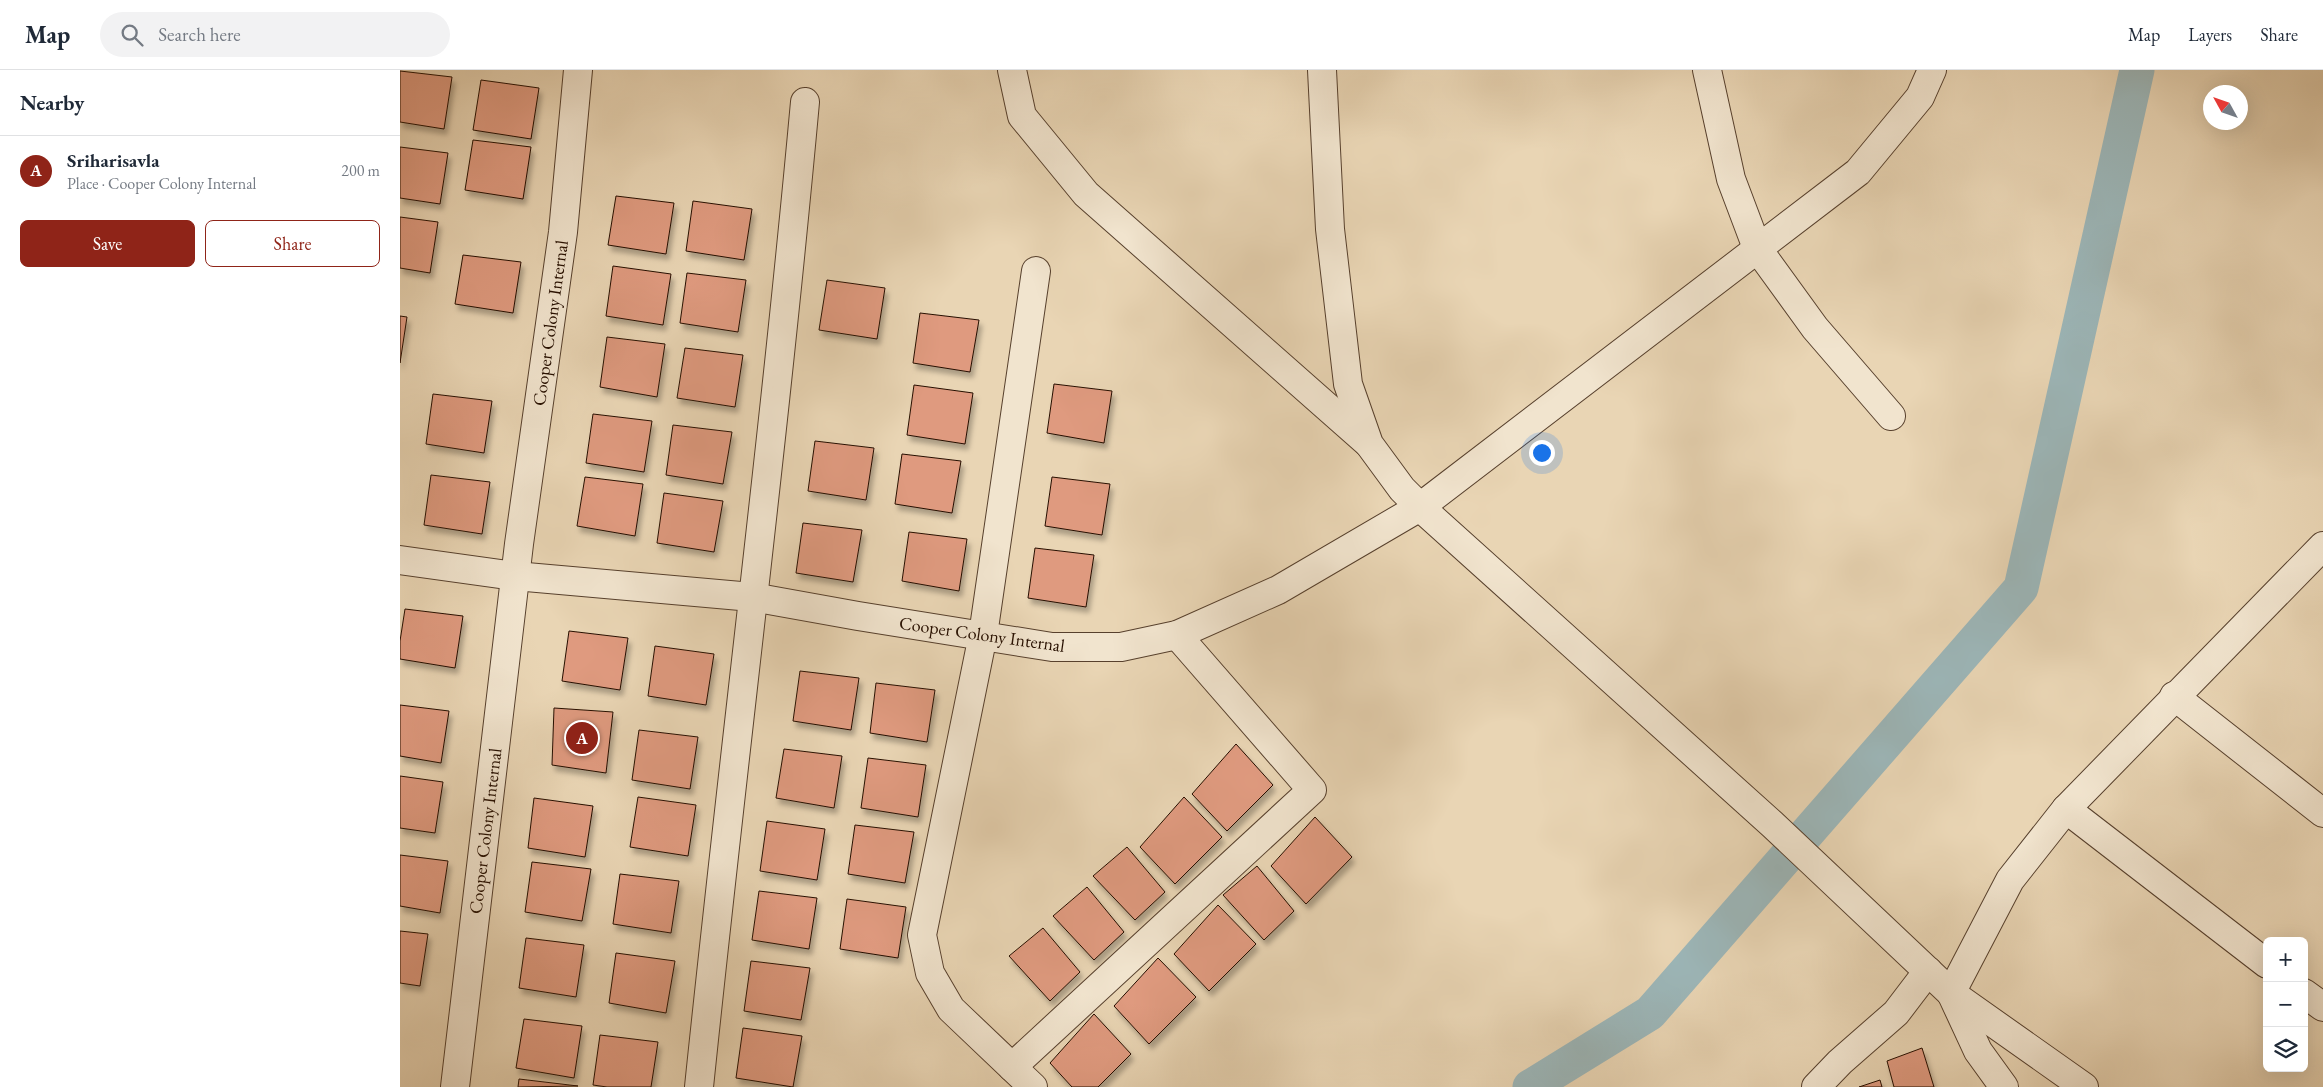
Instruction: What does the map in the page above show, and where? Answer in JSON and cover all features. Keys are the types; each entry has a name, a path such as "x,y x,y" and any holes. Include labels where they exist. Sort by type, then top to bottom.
{"street":[{"name":"Cooper Colony Internal","path":"455,1087 515,576 563,232 578,70"},
{"path":"1012,70 1022,116 1086,194 1369,444 1402,489 1420,507 1772,824 1951,993 2084,1087"},
{"path":"1322,70 1330,229 1348,384 1369,444"},
{"path":"1707,70 1731,179 1757,248 1815,328 1891,416"},
{"name":"Cooper Colony Internal","path":"400,560 515,576 752,597 1052,647 1121,648 1177,635 1278,590 1420,507 1858,172 1920,97 1932,70"},
{"path":"699,1087 752,597 787,300 805,102"},
{"path":"1033,1087 951,1009 930,973 922,935 983,635 1036,271"},
{"path":"1951,993 2010,880 2066,808 2323,546"},
{"path":"1012,1067 1312,790 1177,635"},
{"path":"2174,696 2323,813"},
{"path":"2066,808 2263,961"},
{"path":"1816,1087 1840,1062 1896,1013 1928,971"},
{"path":"1951,993 1978,1051 2004,1087"},
{"path":"2308,996 2323,1008"},
{"path":"1978,1051 1978,1087"}],"building":[{"path":"400,71 452,77 444,129 400,122"},
{"path":"481,80 539,88 531,139 473,130"},
{"path":"473,140 531,147 523,199 465,190"},
{"path":"400,147 448,153 440,204 400,198"},
{"path":"616,196 674,203 666,254 608,245"},
{"path":"693,201 752,209 744,260 686,251"},
{"path":"400,217 438,222 430,273 400,268"},
{"path":"463,255 521,262 513,313 455,304"},
{"path":"613,266 671,274 663,325 606,316"},
{"path":"687,273 746,280 738,332 680,323"},
{"path":"827,280 885,288 877,339 819,330"},
{"path":"920,313 979,320 970,372 913,363"},
{"path":"400,316 407,317 400,363"},
{"path":"607,337 665,344 657,397 600,387"},
{"path":"685,348 743,355 735,407 677,398"},
{"path":"1054,384 1112,391 1104,443 1047,433"},
{"path":"914,385 973,393 965,444 907,435"},
{"path":"433,394 492,401 484,453 426,444"},
{"path":"593,414 652,421 644,472 586,463"},
{"path":"673,425 732,432 723,484 666,475"},
{"path":"815,441 874,448 866,500 808,491"},
{"path":"902,454 961,461 952,513 895,504"},
{"path":"431,475 490,482 482,534 424,525"},
{"path":"585,477 643,484 635,536 577,526"},
{"path":"1052,477 1110,484 1102,535 1045,526"},
{"path":"664,493 723,501 714,552 657,543"},
{"path":"803,523 862,530 853,582 796,573"},
{"path":"909,532 967,539 959,591 902,581"},
{"path":"1035,548 1094,555 1086,607 1028,598"},
{"path":"405,609 463,616 455,668 400,659 400,641"},
{"path":"569,631 628,638 620,690 562,681"},
{"path":"655,646 714,654 706,705 648,696"},
{"path":"800,671 859,678 851,730 793,721"},
{"path":"876,683 935,690 927,742 870,733"},
{"path":"400,705 449,711 441,763 400,756"},
{"path":"554,708 613,712 606,773 552,765"},
{"path":"639,730 698,737 690,789 632,780"},
{"path":"1236,744 1273,785 1227,831 1192,794"},
{"path":"784,749 842,756 834,808 776,798"},
{"path":"868,758 926,765 918,817 861,808"},
{"path":"400,776 443,782 435,833 400,828"},
{"path":"638,797 696,805 688,856 630,847"},
{"path":"1184,797 1222,837 1175,884 1140,847"},
{"path":"534,798 593,806 585,857 528,848"},
{"path":"1315,817 1352,857 1306,904 1271,866"},
{"path":"767,821 825,829 817,880 760,871"},
{"path":"855,825 914,832 905,883 848,874"},
{"path":"1127,847 1165,892 1135,920 1093,876"},
{"path":"400,855 448,861 440,913 400,906"},
{"path":"532,862 591,869 582,921 525,912"},
{"path":"1257,866 1294,911 1264,940 1223,895"},
{"path":"620,874 679,881 671,933 613,924"},
{"path":"1087,887 1124,932 1094,960 1053,916"},
{"path":"759,891 817,898 809,949 752,940"},
{"path":"847,899 906,907 898,958 840,949"},
{"path":"1218,905 1256,944 1209,991 1174,954"},
{"path":"1043,928 1080,972 1050,1001 1009,956"},
{"path":"400,931 428,934 420,986 400,983"},
{"path":"526,938 584,945 576,997 519,988"},
{"path":"616,953 675,961 666,1013 609,1003"},
{"path":"1158,958 1196,997 1149,1044 1114,1006"},
{"path":"751,961 810,968 801,1020 744,1011"},
{"path":"1094,1014 1131,1054 1098,1087 1072,1087 1050,1063"},
{"path":"524,1019 582,1026 574,1078 516,1068"},
{"path":"743,1028 802,1036 793,1087 736,1078"},
{"path":"600,1035 658,1042 651,1087 607,1087 593,1085"},
{"path":"1922,1048 1934,1087 1894,1087 1887,1061"},
{"path":"519,1079 578,1086 518,1087"},
{"path":"1880,1080 1882,1087 1859,1087"}],"waterway":[{"path":"1530,1087 1650,1013 2021,588 2137,70"}],"place":[{"name":"Sriharisavla","path":"582,738"}]}
